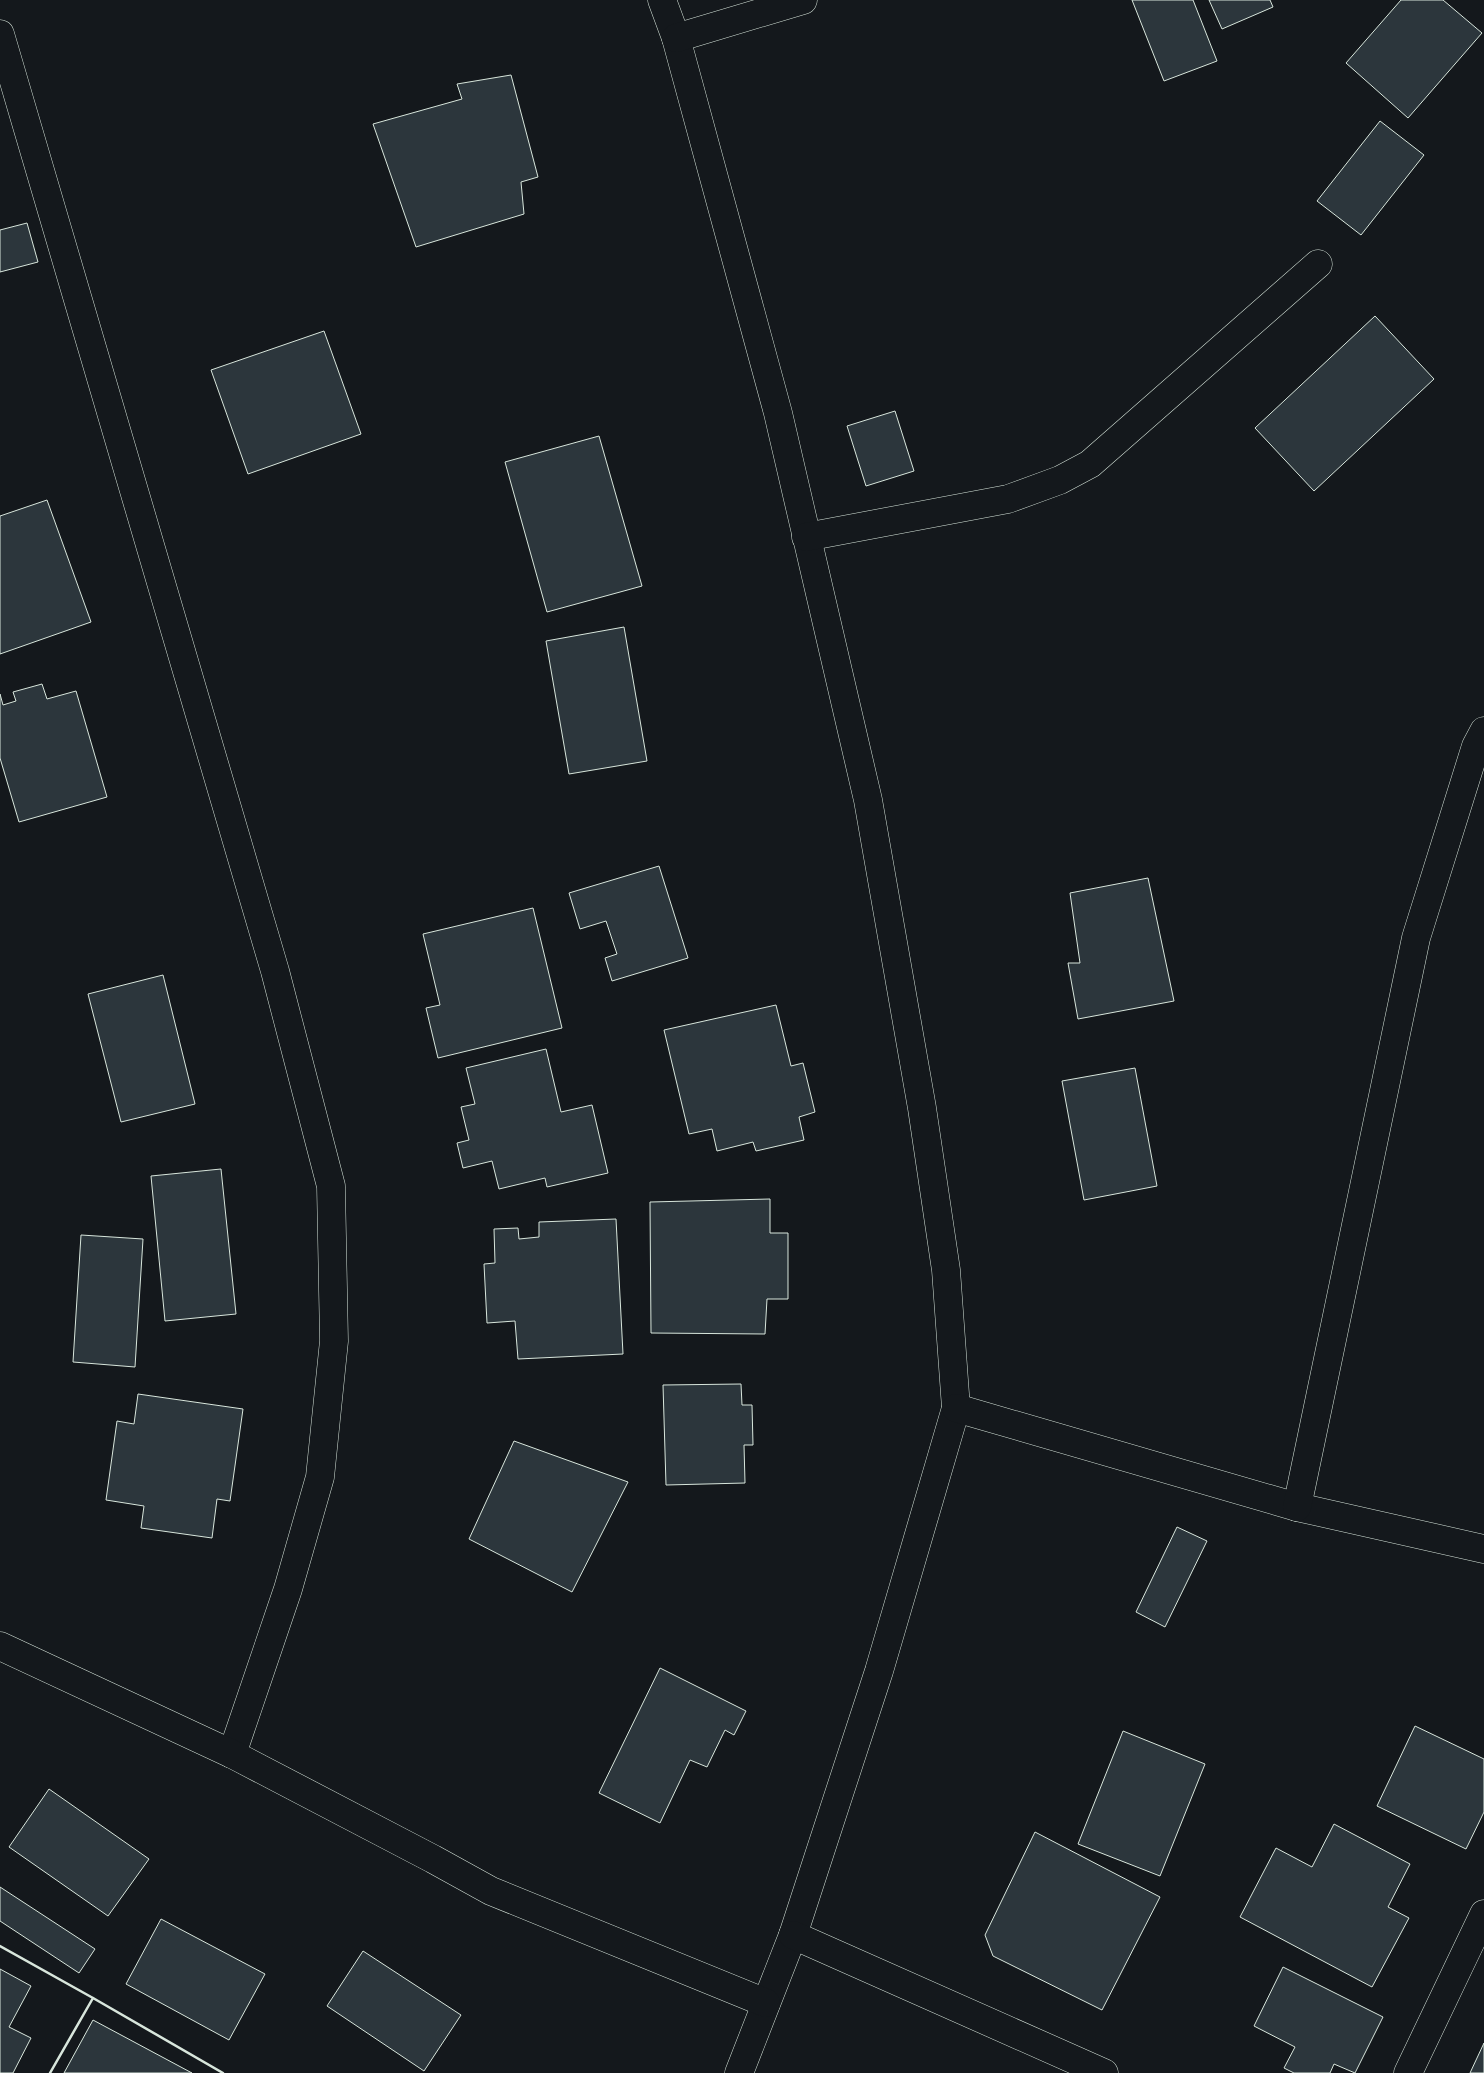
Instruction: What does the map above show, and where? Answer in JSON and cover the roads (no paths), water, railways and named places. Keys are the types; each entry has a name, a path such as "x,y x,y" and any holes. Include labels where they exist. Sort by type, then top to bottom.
{"street":[{"path":"662,0 676,38 775,404 868,800 920,1099 946,1270 956,1408 879,1671 793,1935 739,2073"},
{"path":"676,38 803,0"},
{"path":"0,34 275,971 331,1186 334,1341 320,1477 288,1589 232,1754"},
{"path":"806,537 1008,499 1068,476 1090,464 1318,264"},
{"path":"1297,1507 1416,938 1476,746 1484,731"},
{"path":"956,1408 1297,1507 1484,1548"},
{"path":"0,1646 232,1754 433,1859 491,1892 766,2002"},
{"path":"1408,2073 1484,1914"},
{"path":"793,1935 1104,2073"}]}
